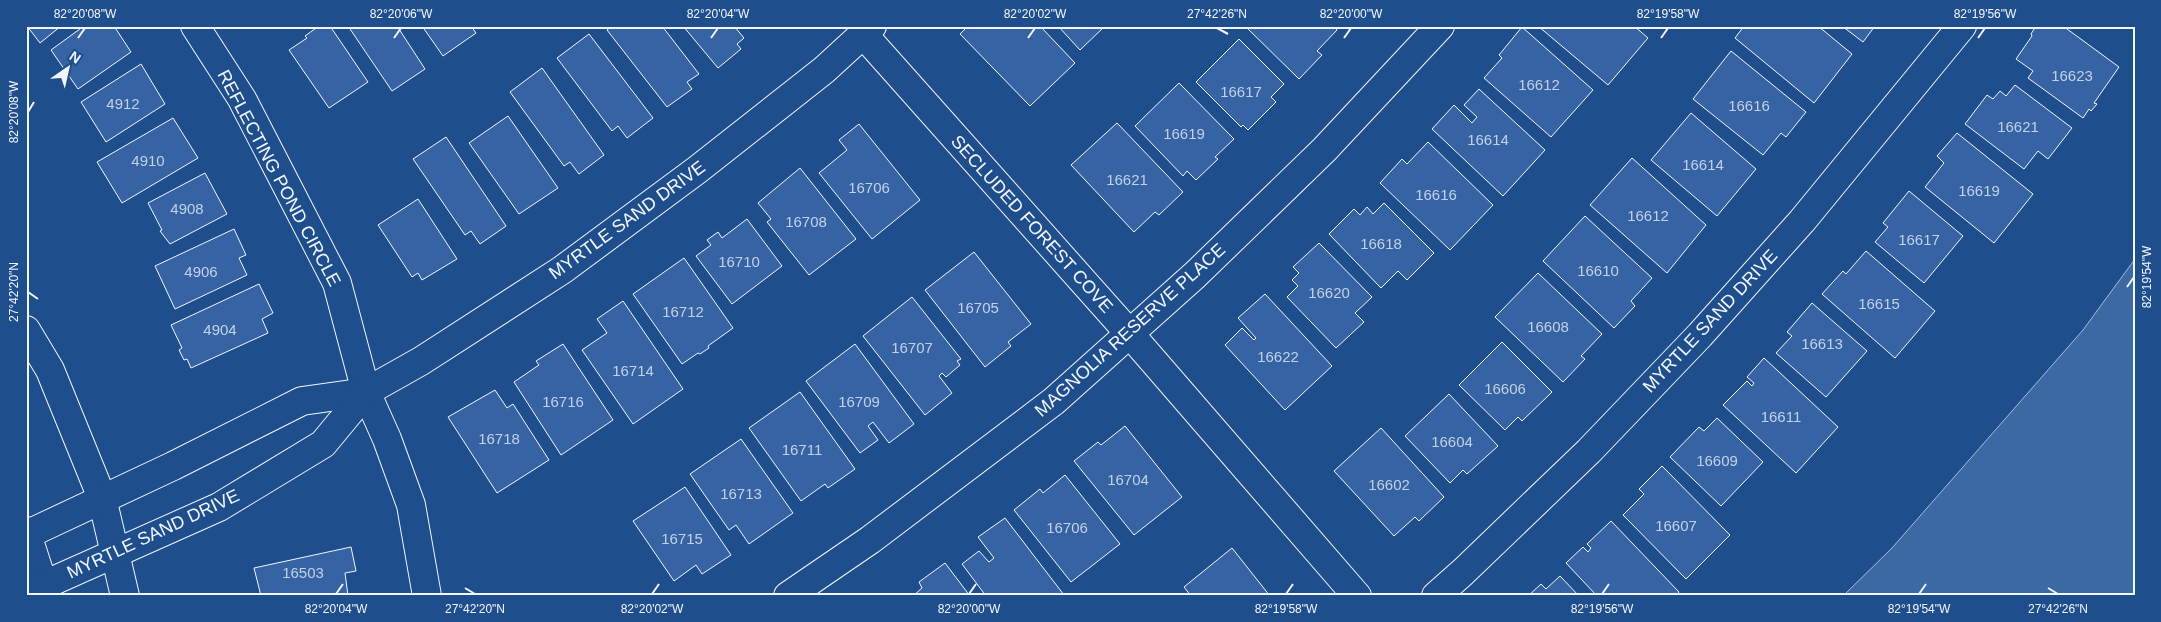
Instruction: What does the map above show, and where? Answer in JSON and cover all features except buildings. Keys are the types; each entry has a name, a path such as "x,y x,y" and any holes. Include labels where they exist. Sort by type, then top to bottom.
{"street":[{"name":"MAGNOLIA RESERVE PLACE","path":"788,596 870,540 1054,402 1195,275 1324,150 1440,26"},
{"name":"MYRTLE SAND DRIVE","path":"1436,596 1464,572 1589,450 1700,335 1802,221 1962,26"},
{"name":"REFLECTING POND CIRCLE","path":"200,28 242,99 337,283 366,392"},
{"name":"SECLUDED FOREST COVE","path":"867,30 1357,596"},
{"name":"MYRTLE SAND DRIVE","path":"39,591 115,553 219,507 322,444 366,392 421,361 562,270 697,170 824,70 867,30"},
{"path":"26,330 50,370 102,498 125,596"},
{"name":"MYRTLE SAND DRIVE","path":"27,533 173,466 302,401 366,392"},
{"path":"366,392 387,439 411,505 427,596"},
{"path":"27,533 39,591"}],"water":[{"path":"2135,259 2135,596 1843,596 1892,548 2083,330"}]}
